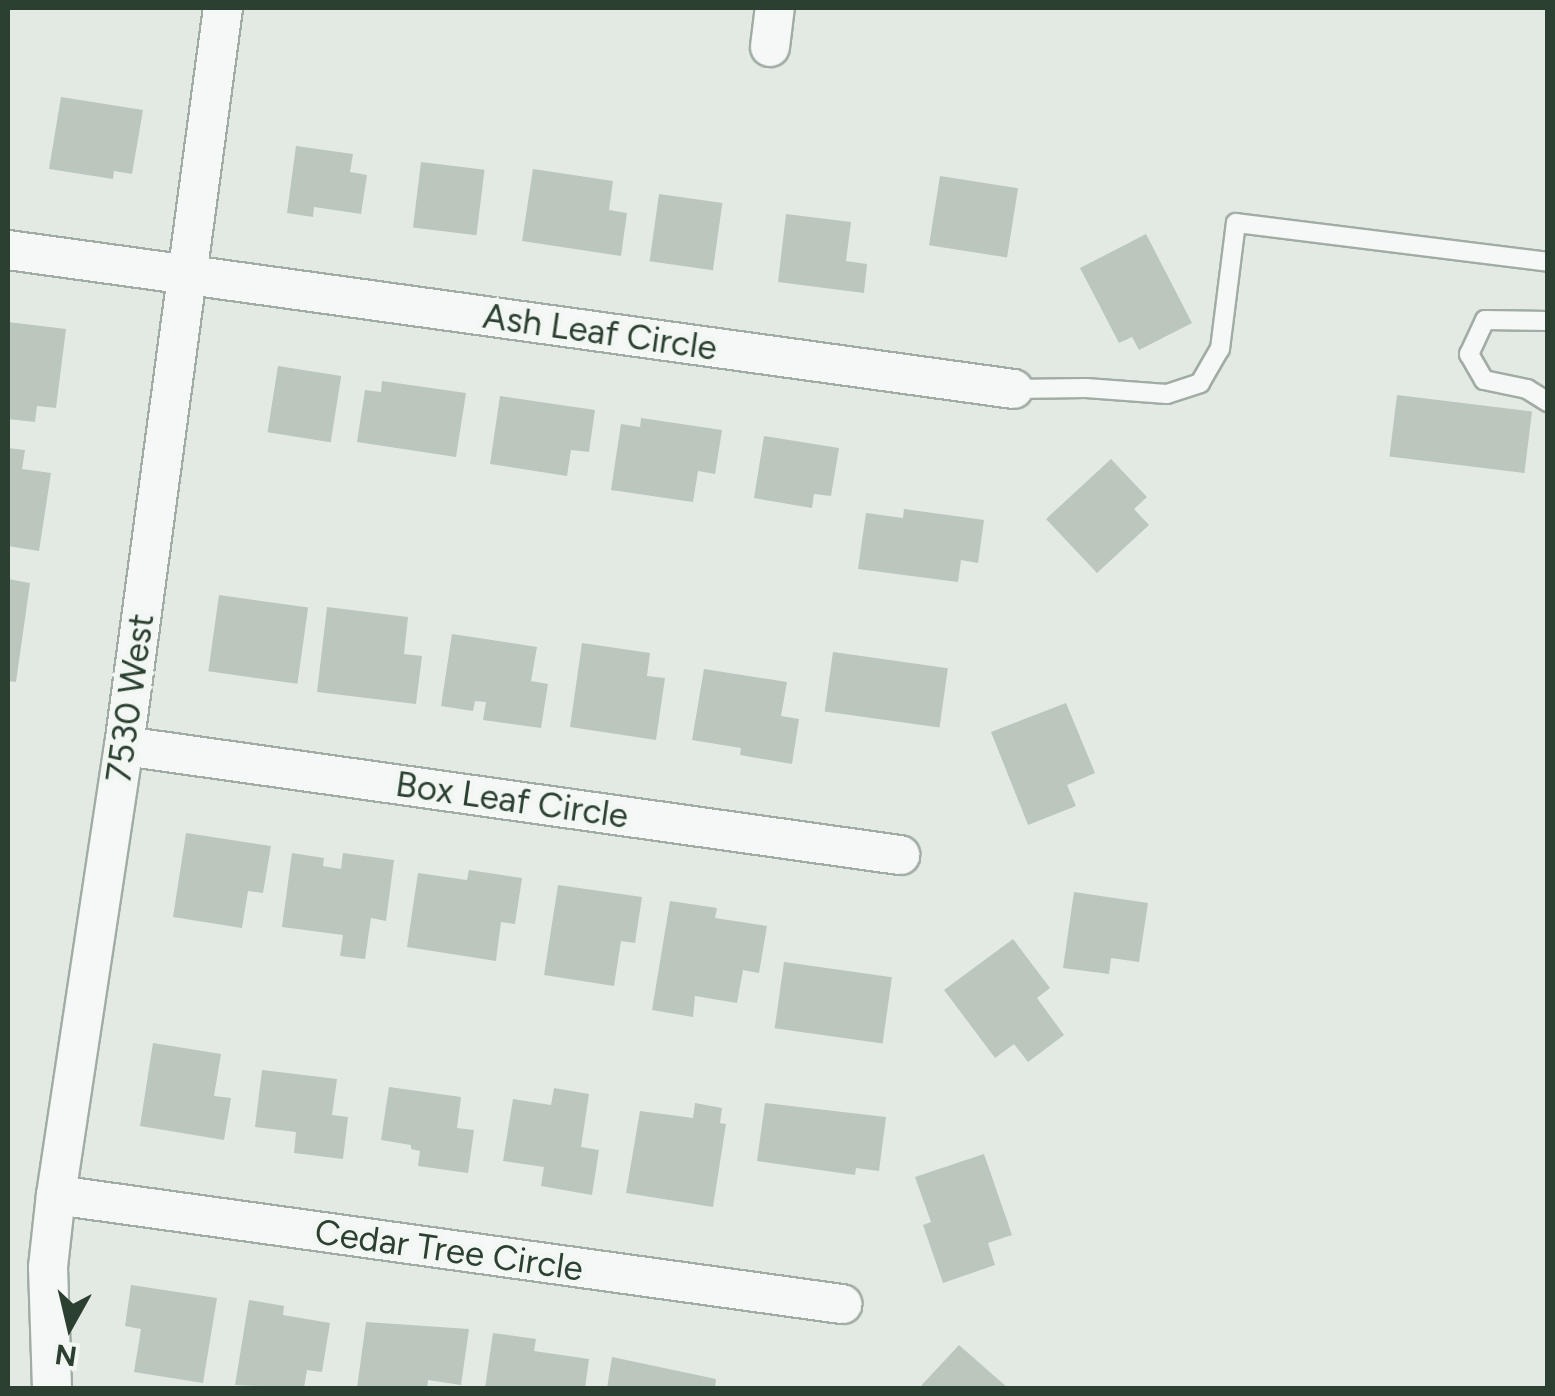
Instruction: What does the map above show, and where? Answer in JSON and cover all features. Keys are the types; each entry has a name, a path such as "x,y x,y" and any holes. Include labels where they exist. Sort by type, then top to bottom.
{"street":[{"name":"7530 West","path":"52,1388 48,1267 56,1195 124,746 223,8"},
{"path":"770,47 775,8"},
{"name":"Ash Leaf Circle","path":"8,250 1013,389"},
{"name":"Box Leaf Circle","path":"124,746 900,855"},
{"name":"Cedar Tree Circle","path":"56,1195 842,1304"}],"lane":[{"path":"1013,389 1086,388 1166,394 1200,383 1220,349 1236,223 1548,262"},
{"path":"1548,321 1485,320 1469,354 1484,380 1527,389 1548,402"}],"building":[{"path":"61,97 143,110 132,174 114,171 113,179 49,169"},
{"path":"296,146 353,154 350,172 367,175 361,214 314,207 313,217 287,213"},
{"path":"421,162 485,170 476,235 413,228"},
{"path":"533,169 613,181 609,210 627,213 621,256 522,241"},
{"path":"940,176 1018,188 1007,257 929,245"},
{"path":"659,194 722,203 713,270 650,261"},
{"path":"786,214 851,222 846,261 867,264 864,293 778,282"},
{"path":"1146,234 1192,323 1139,350 1132,337 1119,343 1080,268"},
{"path":"8,322 66,329 56,408 37,406 35,422 8,419"},
{"path":"278,366 341,376 331,442 268,432"},
{"path":"382,381 466,393 456,457 357,442 365,390 381,392"},
{"path":"1397,395 1532,412 1524,473 1389,457"},
{"path":"500,396 595,410 589,452 571,450 567,476 490,464"},
{"path":"641,418 722,430 715,474 698,471 693,502 611,490 621,424 640,427"},
{"path":"764,436 839,448 831,496 814,494 812,508 754,498"},
{"path":"8,448 25,450 22,469 51,473 39,551 8,546"},
{"path":"1111,459 1147,497 1134,509 1149,525 1097,573 1046,519"},
{"path":"904,509 984,520 978,563 961,560 958,582 858,569 866,513 903,518"},
{"path":"8,579 30,583 16,682 8,681"},
{"path":"219,595 308,608 297,684 208,671"},
{"path":"327,607 408,617 404,654 422,656 416,704 317,692"},
{"path":"452,634 537,647 531,681 548,684 541,728 483,720 486,702 475,701 473,711 441,706"},
{"path":"582,643 650,653 647,676 665,678 656,740 570,727"},
{"path":"833,652 948,668 940,728 825,711"},
{"path":"704,669 787,682 781,716 799,719 792,764 740,755 741,748 692,740"},
{"path":"1066,703 1095,773 1067,785 1076,806 1028,825 991,732"},
{"path":"186,833 271,846 263,893 248,891 242,928 173,917"},
{"path":"292,853 324,858 323,866 341,869 343,853 394,860 386,921 371,918 365,959 340,956 343,935 282,927"},
{"path":"469,870 522,878 515,924 501,922 496,961 407,947 418,873 467,880"},
{"path":"558,885 642,897 635,943 621,941 614,986 544,975"},
{"path":"1074,892 1148,903 1139,962 1111,958 1109,974 1063,968"},
{"path":"670,901 717,908 715,918 767,926 759,973 743,970 737,1003 695,996 693,1017 652,1010"},
{"path":"1013,939 1050,988 1037,998 1064,1035 1028,1062 1014,1044 995,1058 944,990"},
{"path":"784,962 892,977 883,1044 775,1028"},
{"path":"153,1043 221,1054 214,1096 231,1098 224,1140 140,1126"},
{"path":"262,1070 337,1079 332,1115 348,1117 343,1159 294,1153 296,1132 255,1127"},
{"path":"389,1087 461,1097 457,1128 474,1130 468,1173 418,1166 420,1151 411,1149 411,1145 381,1140"},
{"path":"554,1088 589,1094 581,1147 599,1150 592,1195 541,1186 544,1167 503,1161 513,1099 551,1105"},
{"path":"695,1103 722,1108 720,1123 726,1124 713,1207 626,1193 640,1111 693,1118"},
{"path":"765,1103 886,1117 879,1171 856,1168 855,1175 757,1161"},
{"path":"984,1154 1012,1235 988,1243 995,1265 943,1283 923,1225 931,1222 915,1177"},
{"path":"131,1285 217,1298 203,1383 134,1372 141,1329 125,1326"},
{"path":"249,1300 284,1306 283,1315 330,1323 322,1372 307,1370 304,1388 235,1385"},
{"path":"366,1322 469,1329 461,1385 428,1380 427,1388 357,1388"},
{"path":"493,1333 536,1339 534,1351 589,1359 585,1388 485,1388"},
{"path":"959,1345 1008,1388 919,1388"},
{"path":"612,1357 716,1379 715,1388 607,1388"}]}
